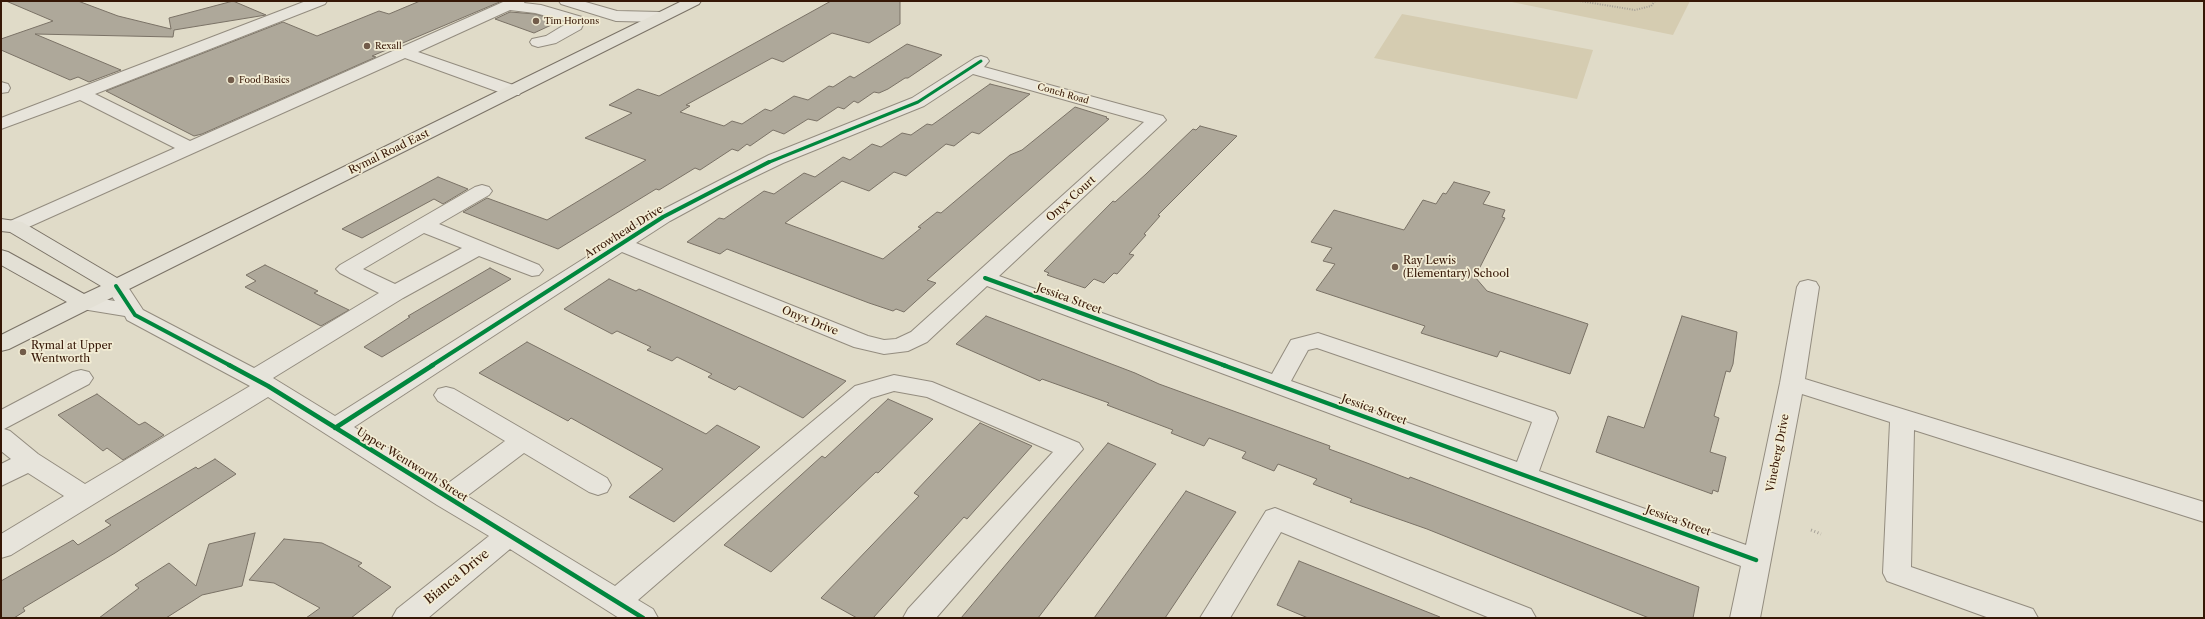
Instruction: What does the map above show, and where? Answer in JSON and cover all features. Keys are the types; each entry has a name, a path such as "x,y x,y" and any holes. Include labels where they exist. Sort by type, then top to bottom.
{"main road":[{"name":"Rymal Road East","path":"1,344 694,1"},
{"name":"Upper Wentworth Street","path":"8,225 116,286"},
{"path":"1,256 84,302"}],"street":[{"path":"1,124 320,1"},
{"path":"566,1 616,16 661,17"},
{"path":"8,225 190,148 513,3 520,8 536,8 576,20 576,26 550,40 538,42"},
{"path":"404,52 513,91"},
{"name":"Conch Road","path":"976,65 1157,120"},
{"name":"Arrowhead Drive","path":"335,428 663,217 722,185 776,159 900,111 933,93 976,65"},
{"path":"80,93 190,148"},
{"name":"Onyx Court","path":"985,278 1157,120"},
{"path":"395,293 347,269 425,226 482,191"},
{"path":"425,226 532,270"},
{"name":"Onyx Drive","path":"620,244 862,342 884,347 900,346 919,337 985,278"},
{"path":"1,547 261,383 395,293 478,248"},
{"name":"Jessica Street","path":"985,278 1756,560"},
{"name":"Upper Wentworth Street","path":"116,286 135,314 261,383 643,618"},
{"name":"Vineberg Drive","path":"1745,618 1792,383 1808,287"},
{"path":"84,302 131,310"},
{"path":"1278,384 1299,345 1318,340 1546,418 1525,475"},
{"path":"1,421 81,378"},
{"path":"616,602 863,392 894,383 932,390 1070,449 918,618"},
{"path":"1792,383 1902,419 2204,512"},
{"path":"446,395 598,485"},
{"path":"1902,419 1897,573 2023,618"},
{"path":"1,437 29,461 84,496"},
{"path":"446,498 523,441"},
{"path":"1,476 29,461"},
{"path":"1215,618 1275,518 1521,618"},
{"name":"Bianca Drive","path":"407,618 508,536"}],"path":[{"path":"1580,1 1635,10 1651,6 1655,1"},
{"path":"1811,530 1821,534"}],"shaded area":[{"path":"1507,1 1690,1 1673,35"},
{"path":"1402,14 1593,50 1577,99 1374,58"}],"building":[{"path":"6,1 78,1 118,16 171,29 169,18 233,1 266,15 174,30 173,37 35,34 121,70 89,82 78,77 70,80 1,50 1,39 53,21"},
{"path":"420,1 502,1 372,56 376,57 202,134 194,136 106,91 283,22 317,36 379,11 389,14"},
{"path":"831,1 900,1 900,24 869,43 832,33 783,62 772,58 686,105 690,106 680,112 724,126 732,121 742,124 765,109 771,111 794,96 808,100 829,86 833,87 850,76 854,78 907,44 942,55 908,78 905,78 879,93 874,92 858,103 854,101 844,109 838,107 817,121 808,119 784,134 773,130 750,146 747,144 738,151 732,149 700,170 695,168 659,190 656,189 558,249 463,212 487,198 547,220 646,160 585,138 632,113 609,105 638,89 659,96"},
{"name":"Tim Hortons","path":"510,12 535,14 560,21 534,33 495,19"},
{"path":"990,84 1030,94 979,134 972,132 954,146 946,144 906,176 894,172 869,191 842,181 785,223 883,259 921,228 918,227 937,212 941,213 1010,155 1022,150 1075,107 1107,117 1106,118 1109,119 927,280 936,283 904,312 896,309 893,311 869,303 727,249 720,254 687,242 719,218 724,219 764,191 774,194 804,173 815,177 843,157 850,160 872,144 881,147 902,133 911,135 927,124 932,125"},
{"path":"1200,126 1237,136 1158,215 1160,216 1144,234 1146,235 1129,254 1134,255 1117,274 1114,273 1104,283 1094,279 1085,288 1047,275 1049,273 1044,271 1113,201 1115,202 1193,129 1196,130"},
{"path":"438,177 468,189 443,204 434,199 362,238 342,229"},
{"path":"1454,182 1490,192 1483,204 1505,210 1502,217 1505,218 1475,277 1487,291 1588,324 1570,374 1500,351 1497,357 1421,333 1425,326 1316,290 1335,264 1323,261 1332,248 1311,242 1334,210 1404,230 1423,200 1436,204 1443,193 1446,194"},
{"path":"265,265 318,291 314,293 349,310 321,326 245,287 256,281 246,275"},
{"path":"490,268 511,279 382,357 364,347 410,317 408,316"},
{"path":"609,279 636,291 639,289 846,381 803,418 739,386 735,390 708,377 712,374 677,357 672,361 647,350 651,347 617,331 612,334 564,309"},
{"path":"986,316 1135,373 1159,384 1330,446 1329,449 1409,479 1410,477 1699,587 1693,618 1649,618 1427,529 1350,502 1352,499 1313,484 1317,479 1278,464 1274,471 1242,458 1246,452 1209,438 1204,446 1171,433 1173,430 1107,405 1109,403 1042,379 1040,381 956,344"},
{"path":"1682,316 1737,332 1733,364 1730,372 1726,371 1714,416 1719,418 1710,452 1726,457 1718,492 1713,490 1712,494 1596,452 1608,416 1644,428"},
{"path":"527,342 706,434 717,425 760,447 674,522 629,497 663,469 571,418 568,421 479,373"},
{"path":"97,394 139,425 145,422 164,435 123,460 107,448 103,451 58,415"},
{"path":"888,399 933,419 878,473 876,472 771,572 724,545 822,456 825,458"},
{"path":"980,423 1032,446 967,519 964,517 873,618 857,618 821,598 919,496 914,493"},
{"path":"1108,443 1156,464 1038,618 961,618"},
{"path":"215,459 236,474 115,553 23,608 25,611 14,618 1,618 1,581 73,540 78,545 111,525 105,521 196,467 198,469"},
{"path":"1186,491 1236,512 1165,618 1094,618"},
{"path":"255,533 242,586 202,595 166,618 99,618 139,588 135,585 169,563 196,586 209,544"},
{"path":"284,539 322,543 362,563 358,566 391,587 351,618 306,618 320,608 274,583 249,580"},
{"path":"1299,561 1440,618 1308,618 1277,605"}],"cycle path":[{"path":"335,428 663,217 722,185 776,159 918,102 981,61"},
{"path":"985,278 1756,560"},
{"path":"116,286 135,315 268,386 643,618"}],"place":[{"name":"Tim Hortons","path":"536,21"},
{"name":"Rexall","path":"367,46"},
{"name":"Food Basics","path":"231,80"},
{"name":"Ray Lewis (Elementary) School","path":"1395,267"},
{"name":"Rymal at Upper Wentworth","path":"23,352"}]}
